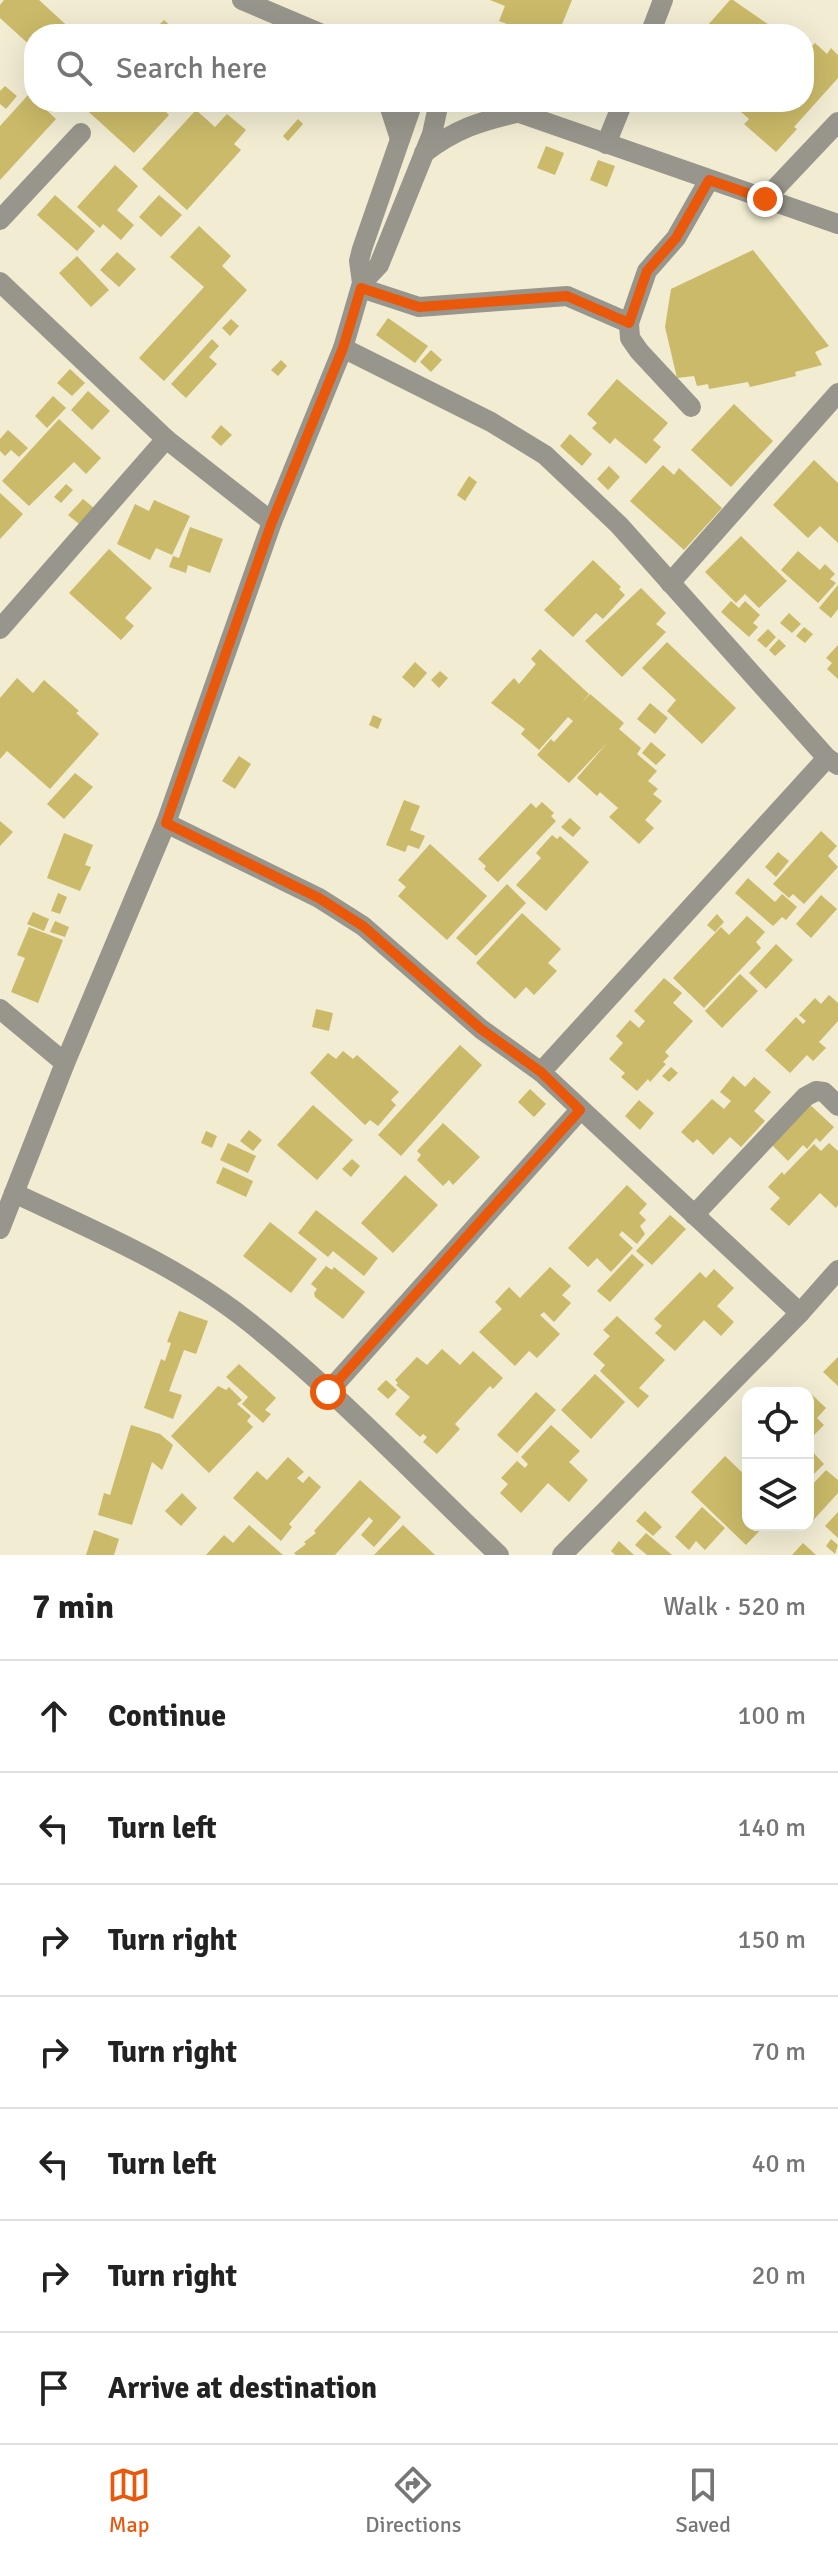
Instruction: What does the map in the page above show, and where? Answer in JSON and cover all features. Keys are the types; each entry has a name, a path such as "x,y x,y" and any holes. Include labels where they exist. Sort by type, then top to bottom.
{"street":[{"path":"242,0 298,24"},
{"path":"654,24 663,0"},
{"path":"391,112 400,139"},
{"path":"0,1229 65,1063 166,823 272,522 343,348 361,286 359,261 362,249 409,112"},
{"path":"361,286 379,265 424,153 436,112"},
{"path":"606,144 619,112"},
{"path":"424,153 450,134 473,123 516,113 838,224"},
{"path":"765,199 838,122"},
{"path":"0,220 81,133"},
{"path":"691,407 639,351 630,338 629,323 647,271 676,238 709,180"},
{"path":"0,282 166,439 272,522"},
{"path":"361,286 419,307 567,296 629,323"},
{"path":"343,348 491,422 545,455 619,525 832,761 541,1072"},
{"path":"670,583 838,393"},
{"path":"0,629 166,439"},
{"path":"166,823 319,898 363,926 481,1029 541,1072 800,1313"},
{"path":"0,1009 65,1063"},
{"path":"694,1215 805,1097 816,1091 824,1092 838,1106"},
{"path":"328,1392 580,1110"},
{"path":"14,1193 158,1261 248,1321 328,1392 499,1555"},
{"path":"562,1555 800,1313 838,1270"}],"building":[{"path":"4,0 39,0 65,24 24,24 24,40 0,18 0,5"},
{"path":"490,0 572,0 562,24 507,24 499,21 505,6"},
{"path":"733,0 768,24 709,24"},
{"path":"814,44 827,54 831,48 838,55 838,78 814,105"},
{"path":"5,86 17,96 6,109 0,104 0,91"},
{"path":"24,100 24,112 49,112 56,119 0,180 0,126"},
{"path":"89,112 166,112 169,115 134,153"},
{"path":"194,112 215,127 227,114 246,130 234,144 241,150 187,210 142,169"},
{"path":"741,112 807,112 776,152 744,124 749,119"},
{"path":"298,119 303,124 288,141 283,136"},
{"path":"546,146 564,153 555,175 537,168"},
{"path":"598,160 615,166 607,187 590,180"},
{"path":"115,165 138,186 117,210 134,225 121,240 103,224 100,228 77,207"},
{"path":"55,195 95,231 77,251 37,215"},
{"path":"159,195 182,215 161,237 139,217"},
{"path":"199,226 231,256 222,266 247,290 164,381 139,358 204,287 170,257"},
{"path":"753,250 829,346 815,352 822,365 795,372 796,376 750,387 748,382 709,389 708,384 697,386 694,376 677,378 665,327 671,289"},
{"path":"117,252 136,269 119,287 100,270"},
{"path":"77,256 109,290 91,307 59,273"},
{"path":"388,318 428,346 415,363 376,335"},
{"path":"231,319 239,326 230,336 222,328"},
{"path":"212,339 219,346 209,357 217,364 186,398 171,384"},
{"path":"431,350 442,360 431,372 420,362"},
{"path":"281,360 287,366 278,376 271,370"},
{"path":"70,369 85,383 72,396 57,383"},
{"path":"617,379 668,423 653,440 661,447 646,464 615,438 610,444 592,428 597,423 587,414"},
{"path":"88,391 110,411 92,430 71,410"},
{"path":"53,396 66,408 47,428 35,416"},
{"path":"734,404 773,441 731,487 691,450"},
{"path":"59,419 101,458 86,474 74,462 29,506 2,481"},
{"path":"221,425 232,435 221,446 211,437"},
{"path":"8,430 28,448 19,457 11,450 5,456 0,451 0,439"},
{"path":"570,434 592,454 582,466 560,446"},
{"path":"814,460 838,483 838,543 820,526 808,538 773,505"},
{"path":"663,465 674,475 679,468 722,508 684,550 630,501"},
{"path":"609,466 620,477 608,490 597,479"},
{"path":"469,476 477,482 465,501 457,495"},
{"path":"66,484 73,490 61,503 54,497"},
{"path":"0,493 23,514 0,539"},
{"path":"83,499 94,508 79,524 68,515"},
{"path":"154,500 190,516 172,555 156,548 150,560 117,544 135,504 149,511"},
{"path":"190,527 223,539 210,573 188,565 186,573 169,567 173,556 179,558"},
{"path":"741,536 787,581 759,608 745,594 736,603 705,572"},
{"path":"109,549 152,588 125,618 134,626 121,640 69,593"},
{"path":"798,551 820,570 825,564 835,574 830,579 836,583 818,603 781,570"},
{"path":"593,560 621,587 619,589 625,595 603,619 596,613 573,637 544,610"},
{"path":"838,585 838,609 831,618 819,608"},
{"path":"641,588 666,613 656,624 666,632 622,677 585,641"},
{"path":"731,601 739,608 745,601 760,615 753,623 758,627 749,637 721,612"},
{"path":"789,613 801,624 792,633 780,623"},
{"path":"804,627 813,634 805,643 796,636"},
{"path":"768,629 776,637 766,648 757,640"},
{"path":"779,639 786,646 775,656 769,650"},
{"path":"667,642 736,708 702,744 667,711 676,700 642,668"},
{"path":"838,645 838,679 827,669 832,663 826,658"},
{"path":"540,649 589,694 581,704 590,694 624,723 619,729 641,748 637,754 657,771 648,781 658,789 653,794 662,801 645,820 654,828 639,844 609,817 618,808 600,792 597,796 577,778 608,742 569,783 537,755 573,721 568,717 539,750 521,734 525,729 491,703 514,678 519,684 536,664 531,659"},
{"path":"415,662 427,673 414,688 402,677"},
{"path":"440,671 448,678 439,688 431,680"},
{"path":"17,678 33,693 44,680 79,711 76,713 99,734 50,789 7,751 0,759 0,698"},
{"path":"650,703 668,718 655,734 637,719"},
{"path":"373,715 382,719 378,729 369,725"},
{"path":"651,742 666,755 656,765 642,753"},
{"path":"239,756 251,764 235,789 222,781"},
{"path":"75,773 93,787 64,819 47,804"},
{"path":"404,800 420,806 410,830 425,836 419,849 408,845 405,852 386,845"},
{"path":"542,802 554,813 551,816 556,821 498,882 478,859 531,803 536,808"},
{"path":"570,818 581,828 573,837 561,827"},
{"path":"0,821 13,832 0,846"},
{"path":"821,831 837,846 828,856 838,867 804,904 793,894 789,898 773,884"},
{"path":"64,833 93,845 85,865 91,867 80,891 47,878"},
{"path":"552,835 557,839 560,836 589,862 546,911 516,885 541,858 536,853"},
{"path":"430,844 487,896 447,940 398,896 406,887 398,880"},
{"path":"778,852 789,861 776,877 765,867"},
{"path":"748,878 775,902 782,894 797,907 786,920 782,917 773,926 735,893"},
{"path":"507,884 526,903 476,956 456,938"},
{"path":"58,893 67,897 60,914 51,911"},
{"path":"821,895 837,909 811,938 796,924"},
{"path":"33,912 49,919 44,931 27,924"},
{"path":"522,913 561,949 548,963 557,971 534,995 526,987 515,999 476,963"},
{"path":"717,914 724,922 715,932 707,925"},
{"path":"747,916 765,932 756,942 761,948 704,1008 673,978 721,927 729,935"},
{"path":"55,921 69,927 65,937 50,932"},
{"path":"29,927 63,940 38,1003 11,992 25,958 17,955"},
{"path":"776,944 793,960 766,989 749,973"},
{"path":"740,974 758,991 722,1028 705,1011"},
{"path":"664,978 682,993 673,1003 693,1021 665,1052 669,1056 663,1062 666,1064 637,1091 621,1077 625,1073 609,1059 623,1043 616,1036 630,1020 639,1028 645,1021 634,1011"},
{"path":"829,995 838,1003 838,1021 819,1042 826,1048 813,1061 807,1055 790,1073 765,1050 796,1017 803,1024 806,1021 799,1015 815,998 821,1004"},
{"path":"316,1009 333,1013 329,1031 312,1027"},
{"path":"460,1045 482,1065 401,1156 378,1135"},
{"path":"343,1051 353,1059 357,1055 399,1092 391,1100 396,1105 378,1126 370,1120 365,1125 310,1073 328,1053 336,1059"},
{"path":"671,1067 678,1073 669,1082 662,1076"},
{"path":"733,1076 745,1087 754,1077 771,1092 754,1111 765,1121 741,1147 730,1137 713,1155 697,1139 693,1143 681,1132 712,1099 724,1109 731,1101 720,1092"},
{"path":"530,1089 546,1104 534,1117 518,1102"},
{"path":"639,1100 654,1113 640,1130 625,1116"},
{"path":"807,1102 834,1127 820,1142 816,1138 807,1149 803,1145 788,1161 769,1142"},
{"path":"313,1105 353,1140 317,1180 277,1145"},
{"path":"443,1123 480,1157 453,1185 449,1180 443,1186 417,1160 421,1155 417,1151"},
{"path":"249,1130 262,1140 253,1151 240,1141"},
{"path":"206,1131 217,1136 212,1148 201,1143"},
{"path":"228,1143 256,1156 248,1173 220,1160"},
{"path":"829,1143 838,1151 838,1205 836,1208 820,1193 789,1226 770,1209 780,1198 768,1187 814,1144 821,1151"},
{"path":"352,1159 360,1166 351,1177 342,1169"},
{"path":"223,1167 253,1181 246,1197 216,1183"},
{"path":"405,1175 438,1205 393,1253 361,1223"},
{"path":"627,1185 647,1204 639,1213 646,1220 640,1226 645,1234 637,1244 622,1231 619,1235 633,1248 611,1272 597,1258 588,1267 568,1248"},
{"path":"316,1210 378,1258 364,1276 333,1251 328,1257 298,1233"},
{"path":"670,1215 686,1229 652,1265 636,1251"},
{"path":"270,1222 317,1259 291,1293 243,1256"},
{"path":"632,1254 644,1265 610,1302 597,1291"},
{"path":"326,1266 332,1270 334,1267 365,1292 343,1319 315,1297 317,1289 311,1284"},
{"path":"550,1267 571,1286 562,1295 571,1303 554,1322 544,1312 540,1315 560,1334 537,1358 529,1351 515,1366 479,1332 502,1309 495,1302 509,1287 520,1298"},
{"path":"714,1269 734,1288 717,1306 734,1322 721,1336 704,1320 675,1351 655,1333 662,1326 654,1319 700,1272 706,1278"},
{"path":"179,1311 208,1321 196,1354 184,1350 169,1391 182,1395 173,1419 144,1408 161,1359 165,1361 171,1343 167,1342"},
{"path":"617,1316 665,1360 639,1388 649,1396 638,1408 600,1371 605,1365 593,1354 610,1336 603,1330"},
{"path":"442,1349 460,1365 473,1351 503,1378 493,1389 490,1386 455,1424 460,1429 437,1454 423,1442 427,1437 423,1434 420,1437 395,1414 410,1397 396,1385 395,1380 417,1357 427,1365"},
{"path":"838,1357 838,1386 823,1372"},
{"path":"239,1364 276,1398 265,1410 271,1414 263,1423 242,1404 248,1397 226,1377"},
{"path":"595,1374 625,1402 591,1439 561,1410"},
{"path":"386,1380 397,1390 388,1399 377,1389"},
{"path":"218,1386 226,1390 229,1387 242,1400 237,1404 251,1416 247,1421 253,1427 209,1473 171,1436"},
{"path":"536,1392 556,1410 517,1453 497,1435"},
{"path":"814,1397 826,1408 817,1418 824,1425 814,1435"},
{"path":"131,1425 160,1434 173,1445 162,1470 152,1462 132,1525 98,1515 104,1493 110,1495"},
{"path":"551,1425 580,1451 569,1462 588,1480 569,1502 548,1483 521,1513 500,1493 508,1484 501,1478 517,1461 525,1468 528,1464 521,1457"},
{"path":"814,1453 824,1464 814,1474"},
{"path":"725,1456 742,1472 742,1531 759,1531 746,1545 691,1492"},
{"path":"288,1457 304,1472 297,1478 303,1483 309,1476 321,1487 289,1524 292,1527 281,1541 233,1498 257,1471 267,1480"},
{"path":"826,1470 838,1480 838,1493 814,1519 814,1483"},
{"path":"360,1480 401,1517 374,1547 361,1535 373,1521 369,1517 335,1555 296,1555 294,1553 316,1533 314,1531"},
{"path":"182,1493 197,1508 181,1526 165,1511"},
{"path":"702,1507 725,1528 705,1550 696,1541 689,1550 675,1537"},
{"path":"645,1511 662,1527 653,1536 636,1521"},
{"path":"838,1512 838,1538 825,1526"},
{"path":"249,1525 283,1555 206,1555 224,1535 233,1543"},
{"path":"403,1525 435,1555 374,1555"},
{"path":"94,1530 119,1539 114,1555 86,1555"},
{"path":"646,1533 672,1555 647,1555 635,1545"},
{"path":"831,1539 838,1545 835,1554 826,1546"},
{"path":"619,1541 634,1555 615,1555 611,1551"},
{"path":"803,1543 816,1555 792,1555"}],"route":[{"path":"328,1392 580,1110 541,1072 481,1029 363,926 319,898 166,823 272,522 343,348 361,288 419,307 567,296 629,323 647,271 676,238 709,180 765,199"}]}
